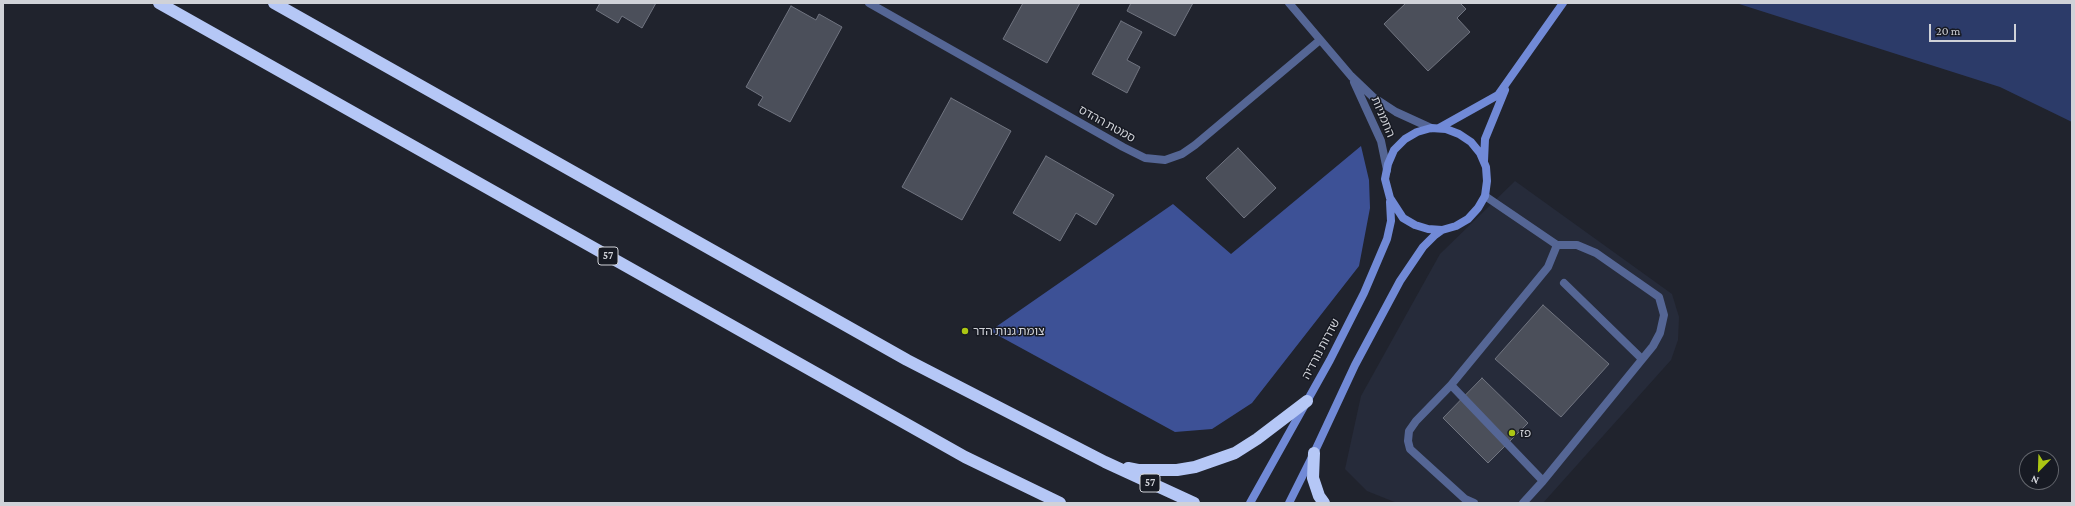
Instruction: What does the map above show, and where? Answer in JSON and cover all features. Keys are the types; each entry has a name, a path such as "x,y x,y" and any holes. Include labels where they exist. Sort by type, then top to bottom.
{"highway":[{"name":"57","path":"159,3 965,457 1060,503"},
{"name":"57","path":"274,3 907,360 1105,462 1194,503"},
{"path":"1105,462 1138,470 1177,470 1195,467 1235,453 1257,439 1306,401"},
{"path":"1314,453 1313,478 1319,496 1324,503"}],"street":[{"name":"סמטת ההדס","path":"869,3 1123,147 1145,158 1165,160 1182,154 1195,145 1320,40"},
{"name":"החמניות","path":"1289,3 1351,76 1373,97 1390,108 1435,128"},
{"path":"1512,77 1496,110 1485,139 1484,162 1487,181 1485,196 1478,208 1468,218 1456,226 1442,230 1428,229 1415,225 1403,218 1390,198 1385,179 1394,150 1405,139 1417,132 1435,128 1498,95 1563,3"},
{"name":"החמניות","path":"1351,76 1381,141 1387,170"},
{"path":"1435,128 1459,134 1471,142 1480,153 1484,162"},
{"path":"1485,196 1557,245 1577,245 1596,253 1659,296 1664,315 1660,332 1642,359 1543,481 1523,503"},
{"name":"שדרות נורדיה","path":"1250,503 1337,346 1376,266 1387,239 1391,221 1390,198"},
{"path":"1289,503 1314,453 1354,364 1390,298 1424,247 1442,230"},
{"path":"1474,503 1465,499 1410,449 1408,441 1409,431 1416,421 1451,386 1548,267 1557,245"},
{"path":"1564,283 1642,359"},
{"path":"1451,386 1543,481"}],"shaded area":[{"path":"1736,3 2072,3 2072,122 2000,87"},
{"path":"1361,146 1369,180 1370,208 1359,266 1252,403 1212,429 1175,432 990,331 1173,204 1231,254"},
{"path":"1515,181 1672,294 1679,317 1678,340 1671,360 1543,503 1397,503 1367,491 1345,469 1361,396 1440,254"}],"building":[{"path":"600,3 656,3 642,28 622,16 618,23 596,10"},
{"path":"1023,3 1080,3 1047,63 1003,39"},
{"path":"1131,3 1193,3 1175,36 1127,11"},
{"path":"1406,3 1460,3 1466,9 1457,18 1470,32 1428,71 1384,24"},
{"path":"791,6 816,20 819,14 842,27 790,122 758,105 763,97 746,87"},
{"path":"1121,21 1142,32 1127,60 1140,67 1127,93 1092,74"},
{"path":"951,98 1011,131 962,220 902,187"},
{"path":"1238,148 1276,188 1244,218 1206,178"},
{"path":"1046,156 1114,195 1096,225 1076,213 1060,241 1013,213"},
{"path":"1543,305 1609,364 1561,417 1495,359"},
{"path":"1482,378 1528,423 1488,463 1443,418"}],"place":[{"name":"צומת גנות הדר","path":"965,331"},
{"name":"פז","path":"1512,433"}]}
